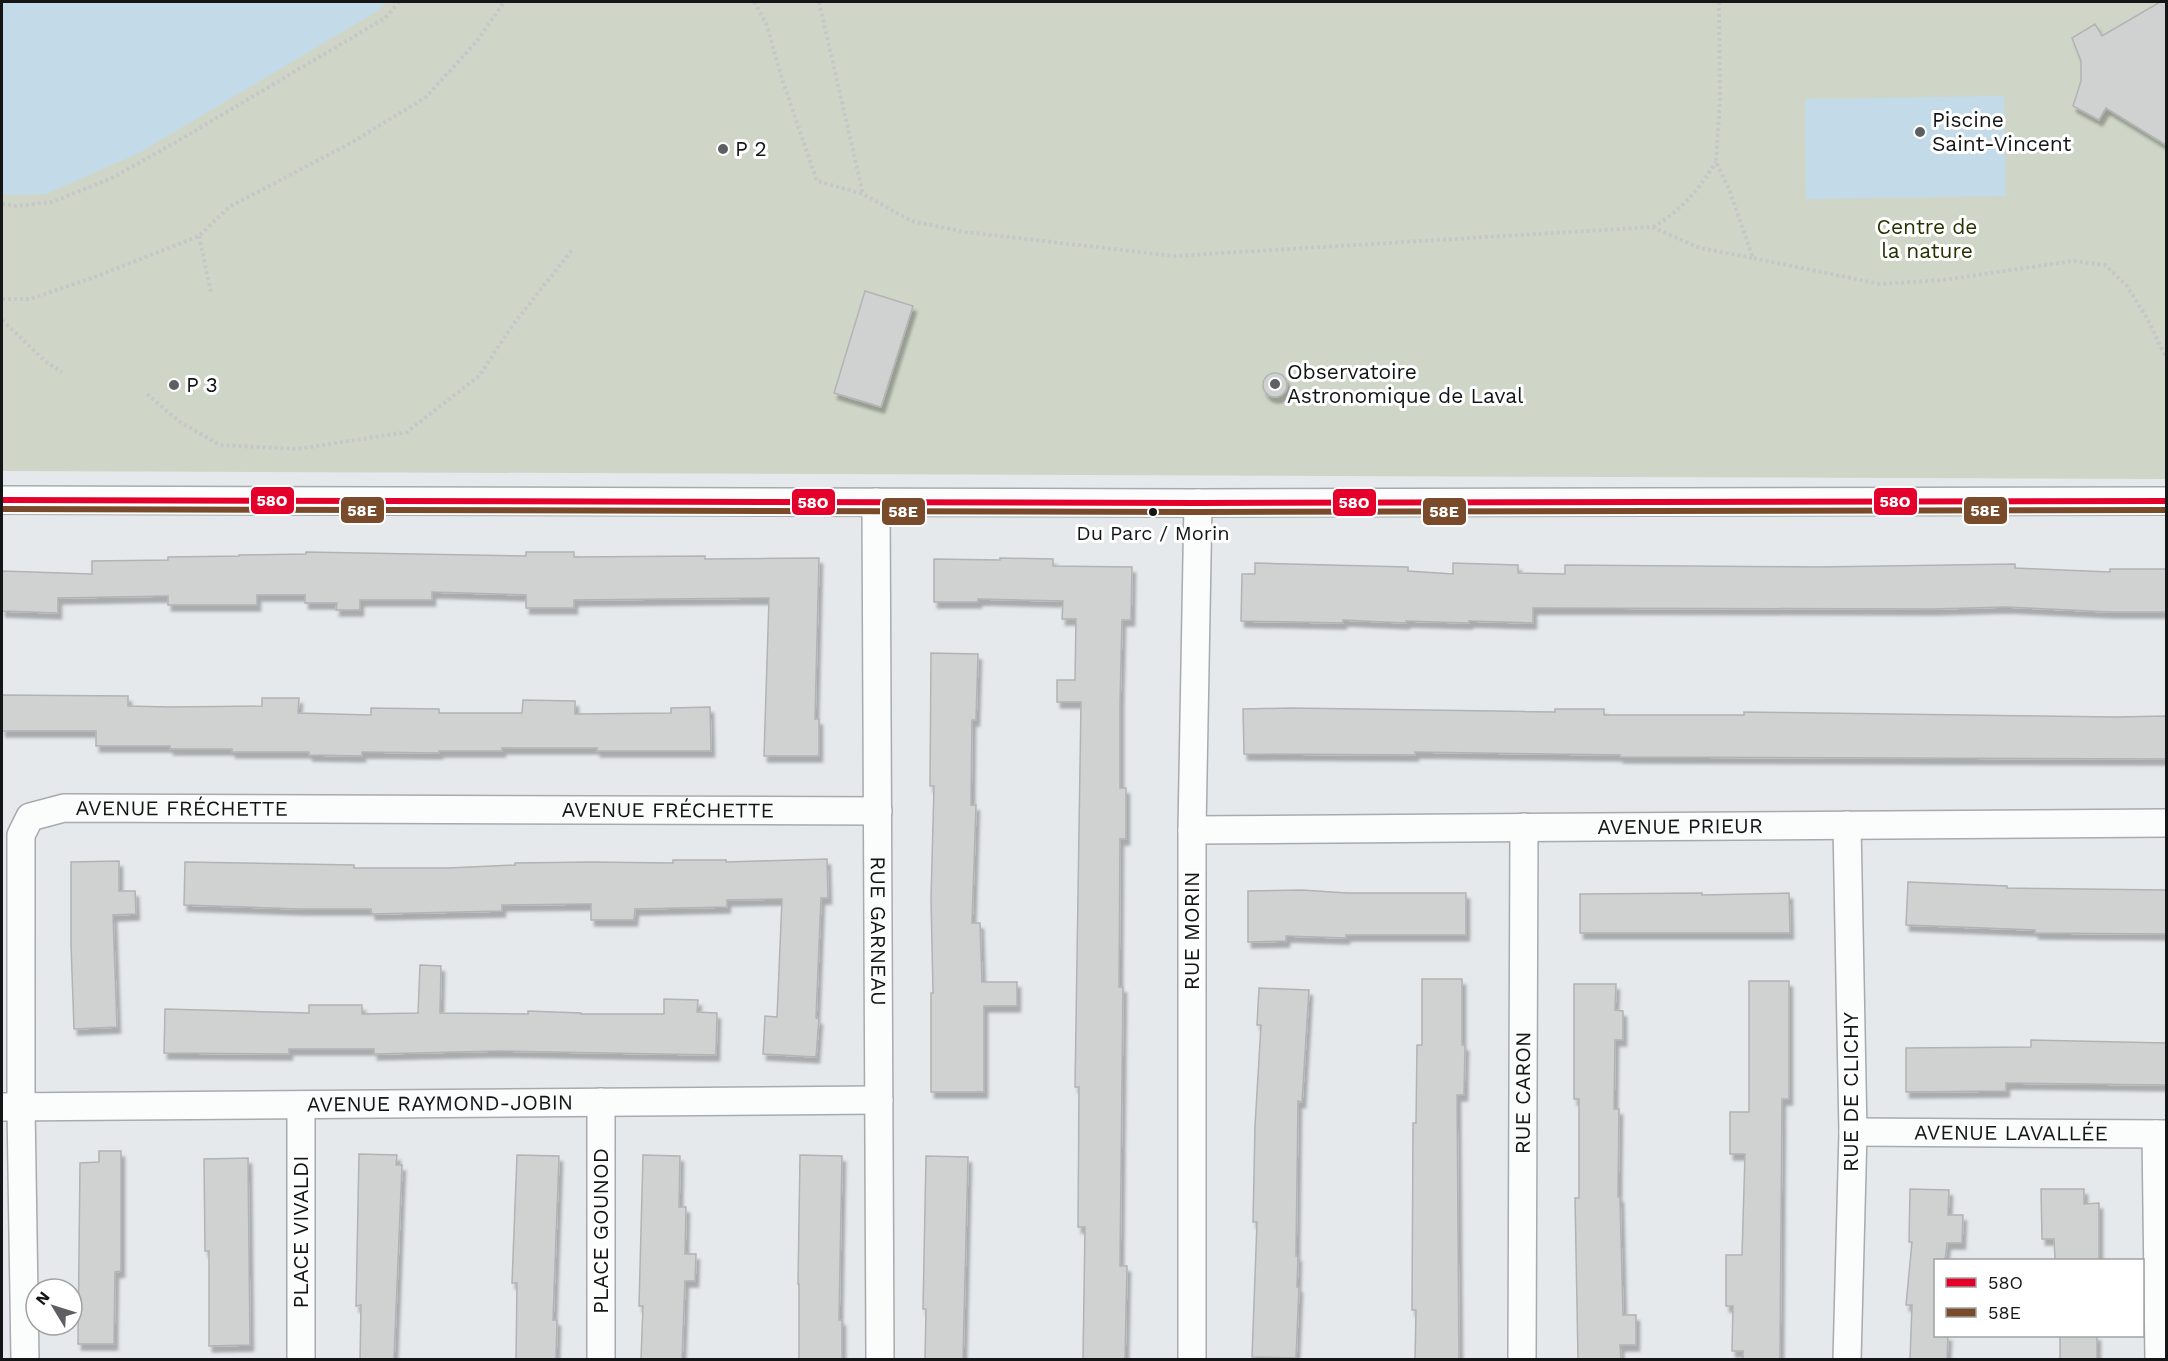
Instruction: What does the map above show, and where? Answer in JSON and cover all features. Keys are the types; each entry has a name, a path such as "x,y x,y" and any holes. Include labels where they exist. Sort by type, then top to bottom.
{"street":[{"path":"2,500 1198,503 2166,501"},
{"name":"RUE GARNEAU","path":"876,502 880,1359"},
{"name":"RUE MORIN","path":"1192,1359 1192,830 1198,503"},
{"name":"AVENUE FRÉCHETTE","path":"25,1359 11,1107 21,836 30,817 64,808 878,812"},
{"name":"AVENUE PRIEUR","path":"1192,830 2166,823"},
{"name":"RUE DE CLICHY","path":"1847,825 1853,1132 1847,1359"},
{"name":"RUE CARON","path":"1522,1359 1524,827"},
{"name":"AVENUE RAYMOND-JOBIN","path":"11,1107 879,1100"},
{"name":"PLACE GOUNOD","path":"600,1102 602,1359"},
{"name":"PLACE VIVALDI","path":"301,1105 301,1359"},
{"name":"AVENUE LAVALLÉE","path":"1853,1132 2161,1134"},
{"path":"2159,1359 2161,1134"}],"path":[{"path":"2,204 16,206 52,202 112,178 385,18 399,2"},
{"path":"2,299 30,299 95,277 199,236 229,207 351,143 426,98 477,41 504,2"},
{"path":"754,2 766,23 817,181 863,194 911,221 965,232 1174,256 1653,227 1670,217 1686,202 1701,186 1716,162 1720,98 1719,2"},
{"path":"819,2 863,194"},
{"path":"1716,162 1729,189 1753,258"},
{"path":"1653,227 1700,248 1880,284 1943,280 2073,261 2105,266 2127,286 2148,320 2166,358"},
{"path":"199,236 211,292"},
{"path":"147,394 180,422 220,445 297,449 407,432 479,376 512,326 572,250"},
{"path":"2,320 45,361 62,372"}],"green space":[{"name":"Centre de la nature","path":"2,2 2166,2 2166,479 2,471"}],"water":[{"path":"2,2 386,2 379,10 139,153 46,194 7,195 2,194"},
{"path":"2004,96 2006,196 1806,199 1805,99"}],"building":[{"path":"2160,2 2166,2 2166,145 2106,108 2099,120 2073,106 2081,81 2081,61 2072,38 2095,24 2102,36"},
{"path":"865,291 913,306 881,407 834,393"},
{"name":"Observatoire Astronomique de Laval","path":"1275,373 1280,374 1286,380 1286,390 1280,396 1275,397 1270,396 1264,390 1263,385 1264,380 1270,374"},
{"path":"306,552 526,556 526,552 574,552 574,557 819,558 815,719 819,719 819,756 764,756 769,598 574,600 574,608 526,608 526,595 432,592 432,600 360,600 360,610 336,610 337,603 305,603 305,595 257,595 257,605 168,605 168,596 58,598 58,613 2,611 2,571 92,574 92,561 168,560 168,557 306,554"},
{"path":"1000,558 1053,559 1053,566 1132,567 1131,620 1122,620 1120,703 1120,788 1126,788 1126,839 1120,839 1119,987 1123,987 1120,1266 1127,1266 1125,1359 1083,1359 1085,1227 1078,1227 1079,1087 1075,1087 1081,702 1057,702 1057,680 1075,680 1076,619 1062,619 1063,601 978,599 978,602 934,602 934,559 1000,560"},
{"path":"1255,563 1408,567 1408,571 1453,574 1453,563 1518,565 1518,573 1565,574 1565,565 1817,567 2015,564 2015,568 2110,572 2110,569 2166,569 2166,612 2006,607 1932,609 1533,608 1533,623 1241,621 1242,574 1255,574"},
{"path":"931,653 978,654 976,720 972,720 971,805 976,805 972,923 980,923 982,982 1017,982 1017,1006 984,1006 984,1092 931,1092 931,993 933,993 931,899 934,786 930,786"},
{"path":"2,695 128,696 128,706 170,707 262,706 262,698 299,698 298,713 371,715 371,708 439,709 439,713 522,713 523,700 575,701 575,714 671,713 671,708 710,707 711,751 502,748 502,751 439,751 439,753 362,752 362,756 309,755 309,752 232,752 232,749 170,749 170,746 96,746 96,731 2,731"},
{"path":"1243,709 1555,712 1555,709 1604,709 1604,715 1744,715 1744,712 2166,716 2166,759 1620,757 1620,755 1415,752 1415,755 1244,754"},
{"path":"827,859 828,898 821,898 816,1018 819,1019 816,1057 763,1054 765,1016 777,1017 782,899 727,900 727,907 635,909 634,920 591,920 591,904 502,905 502,911 372,914 371,909 184,905 185,862 354,865 354,868 448,868 515,865 515,863 673,863 673,860 726,860 726,862"},
{"path":"119,861 119,891 135,891 136,914 113,915 117,1027 74,1029 71,862"},
{"path":"1908,882 2007,886 2007,888 2166,890 2166,934 2035,933 2035,930 1906,925"},
{"path":"1302,890 1347,893 1466,893 1466,935 1346,935 1346,938 1286,936 1286,941 1248,942 1248,891"},
{"path":"1702,893 1702,895 1789,893 1790,933 1580,933 1580,894"},
{"path":"420,965 441,966 440,1013 528,1014 528,1011 581,1014 664,1014 664,999 698,1000 697,1012 717,1013 716,1055 499,1051 374,1054 374,1049 289,1049 289,1054 164,1053 165,1009 309,1013 309,1005 362,1005 362,1014 418,1013"},
{"path":"1422,979 1462,979 1462,1045 1465,1045 1464,1095 1457,1095 1459,1359 1415,1359 1416,1310 1412,1310 1413,1123 1416,1123 1417,1045 1422,1045"},
{"path":"1749,981 1789,981 1789,1099 1782,1099 1780,1359 1743,1359 1743,1351 1732,1351 1733,1306 1726,1306 1726,1255 1742,1255 1745,1154 1730,1154 1730,1112 1749,1112"},
{"path":"1574,984 1616,984 1615,1010 1623,1011 1623,1040 1615,1040 1614,1109 1619,1109 1618,1197 1620,1197 1623,1315 1636,1315 1636,1345 1620,1345 1621,1359 1578,1359 1575,1198 1579,1198 1579,1099 1574,1099"},
{"path":"1259,988 1309,990 1302,1102 1298,1101 1296,1256 1298,1256 1297,1287 1299,1287 1296,1358 1252,1357 1257,1222 1253,1222 1255,1126 1261,1025 1257,1025"},
{"path":"2031,1040 2166,1043 2166,1085 2006,1083 2006,1091 1906,1092 1906,1048 2031,1047"},
{"path":"99,1151 121,1151 121,1271 115,1272 114,1344 78,1344 78,1337 84,1337 84,1277 79,1277 80,1163 99,1162"},
{"path":"359,1154 397,1155 396,1165 402,1165 394,1359 360,1359 361,1305 356,1306"},
{"path":"517,1155 559,1156 553,1320 557,1320 556,1359 516,1359 517,1283 512,1283"},
{"path":"643,1155 680,1156 679,1207 686,1207 685,1254 696,1254 695,1281 685,1281 682,1359 641,1359 643,1306 639,1306"},
{"path":"800,1155 842,1156 839,1320 842,1320 842,1359 799,1359"},
{"path":"926,1156 968,1157 963,1359 925,1359 926,1309 923,1309"},
{"path":"248,1158 250,1345 209,1346 209,1251 205,1251 204,1159"},
{"path":"1910,1189 1949,1190 1948,1215 1963,1215 1962,1243 1947,1243 1945,1259 1934,1259 1934,1337 1948,1337 1947,1359 1910,1359 1912,1305 1906,1305 1912,1242 1909,1242"},
{"path":"2041,1189 2084,1189 2084,1204 2099,1203 2099,1259 2055,1259 2054,1239 2042,1239"},
{"path":"2060,1337 2097,1337 2097,1359 2060,1359"}],"transit line":[{"name":"58O","path":"2,500 1198,503 2166,501"},
{"name":"58E","path":"2,509 1198,512 2166,510"}],"place":[{"name":"Piscine Saint-Vincent","path":"1920,132"},
{"name":"P 2","path":"723,149"},
{"name":"Observatoire Astronomique de Laval","path":"1275,384"},
{"name":"P 3","path":"174,385"},
{"name":"Du Parc / Morin","path":"1153,512"}]}
